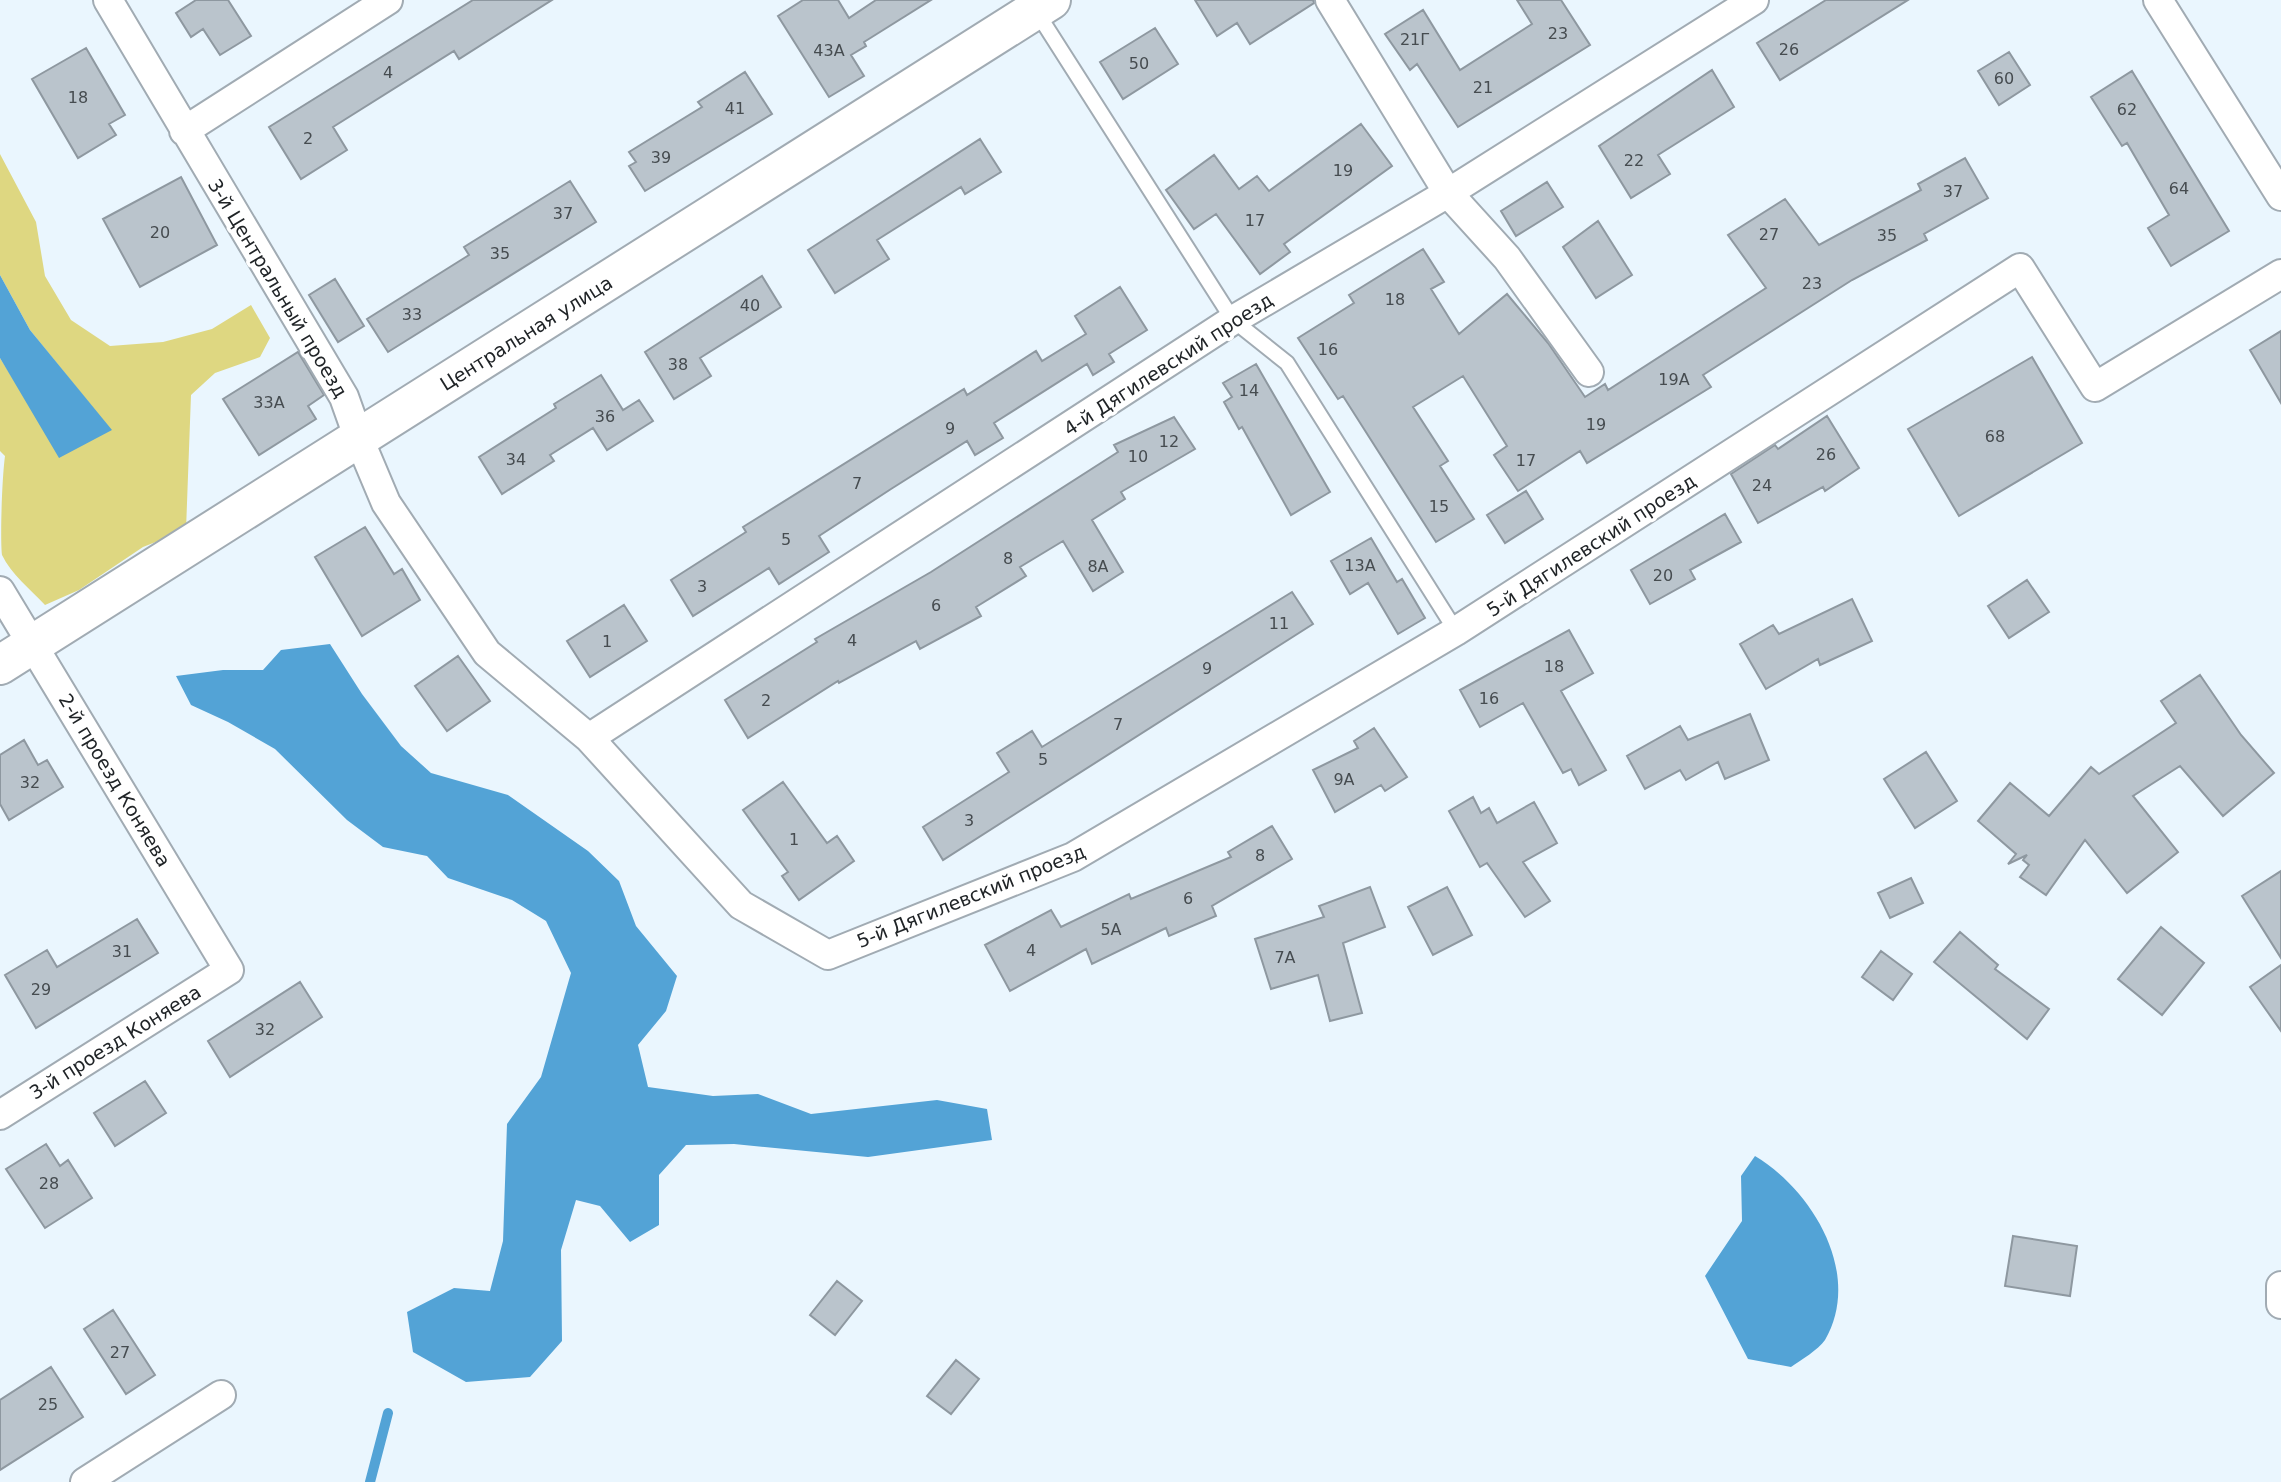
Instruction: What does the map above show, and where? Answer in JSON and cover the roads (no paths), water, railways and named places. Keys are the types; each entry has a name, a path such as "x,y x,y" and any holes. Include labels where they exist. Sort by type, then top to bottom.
{"street":[{"name":"3-й Центральный проезд","path":"108,0 344,397 386,503 486,653 589,738 741,905 828,955"},
{"path":"184,131 388,0"},
{"path":"1330,0 1448,193 1507,258 1588,372"},
{"name":"4-й Дягилевский проезд","path":"589,738 1233,320 1448,193 1754,0"},
{"path":"2158,0 2281,195"},
{"name":"Центральная улица","path":"0,666 1043,5"},
{"name":"5-й Дягилевский проезд","path":"828,955 1073,858 1456,631 2020,268 2095,387 2281,274"},
{"name":"2-й проезд Коняева","path":"0,591 229,970"},
{"name":"3-й проезд Коняева","path":"0,1115 229,970"},
{"path":"2281,1286 2281,1304"},
{"path":"85,1482 221,1395"}],"lane":[{"path":"1043,5 1233,320 1287,363 1456,631"}],"water":[{"path":"0,275 30,330 112,430 59,458 0,358"},
{"path":"330,644 362,694 401,746 431,773 508,795 588,851 619,881 636,926 677,976 666,1011 638,1045 648,1087 713,1096 758,1094 811,1114 937,1100 987,1109 992,1140 868,1157 734,1144 686,1145 659,1175 659,1225 630,1242 600,1206 576,1200 561,1250 562,1341 530,1377 466,1382 413,1352 407,1312 454,1288 490,1291 503,1241 507,1124 541,1077 571,973 546,921 512,900 448,878 427,856 383,847 347,820 275,749 228,722 191,705 176,676 223,670 263,670 281,650"},
{"path":"1755,1156 1796,1190 1813,1212 1826,1236 1835,1262 1838,1288 1835,1315 1825,1340 1791,1367 1748,1359 1705,1276 1742,1221 1741,1176"}],"waterway":[{"path":"370,1482 388,1413"}]}
